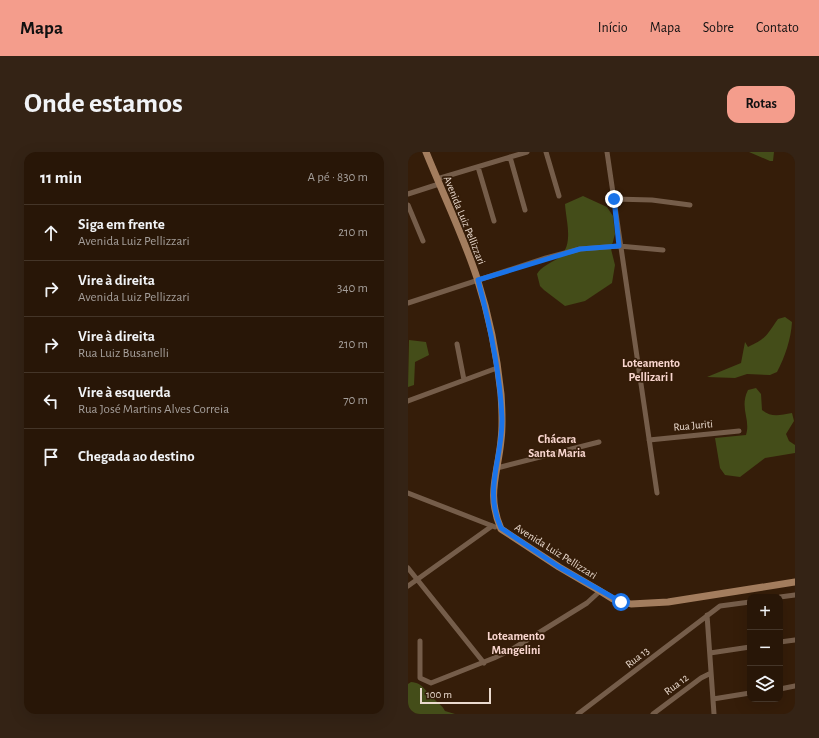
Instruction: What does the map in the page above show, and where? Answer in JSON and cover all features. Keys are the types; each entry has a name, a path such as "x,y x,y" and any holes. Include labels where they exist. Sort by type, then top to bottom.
{"main road":[{"name":"Avenida Luiz Pellizzari","path":"426,152 478,280 488,320 497,368 502,420 497,468 492,497 501,528 559,567 600,592 621,602 643,605 795,582"}],"street":[{"path":"408,194 478,167 527,152"},
{"path":"546,152 559,196"},
{"path":"607,152 619,246 637,349 657,493"},
{"path":"510,157 525,210"},
{"path":"478,167 494,220"},
{"path":"614,199 630,198 690,205"},
{"path":"408,205 423,241"},
{"path":"408,303 580,249 619,246 663,250"},
{"path":"457,344 464,380"},
{"path":"408,401 497,368"},
{"name":"Rua Juriti","path":"649,440 740,431"},
{"path":"497,468 599,442"},
{"path":"408,493 492,526 501,528"},
{"path":"408,586 492,526"},
{"path":"408,568 484,662"},
{"path":"420,642 420,678 431,683 484,662 527,641 587,603 600,592"},
{"path":"783,597 795,595"},
{"name":"Rua 13","path":"578,714 720,606 747,602"},
{"path":"707,615 714,714"},
{"path":"783,642 795,640"},
{"path":"710,653 747,647"},
{"name":"Rua 12","path":"653,714 711,673"},
{"path":"783,688 795,686"},
{"path":"713,699 747,693"}],"green space":[{"path":"749,152 774,152 773,161 770,161"},
{"path":"583,196 607,207 613,216 615,234 611,249 615,265 612,283 585,301 565,306 540,286 537,274 543,267 563,254 568,241 568,226 565,204"},
{"path":"785,317 792,322 787,348 777,372 770,375 747,374 735,378 707,377 741,363 745,342 748,347 763,339 778,319"},
{"path":"409,340 426,342 429,355 415,362 414,385 408,387"},
{"path":"756,388 761,394 762,410 766,413 780,415 792,413 794,421 786,434 789,441 795,445 795,453 765,458 740,477 725,475 720,468 715,438 746,435 746,396 748,390"},
{"path":"411,682 422,686 445,711 455,714 408,714 408,684"}],"district":[{"name":"Loteamento Pellizari I","path":"651,370"},
{"name":"Chácara Santa Maria","path":"557,446"},
{"name":"Loteamento Mangelini","path":"516,643"}],"route":[{"path":"614,199 619,246 603,246 580,249 546,258 478,280 492,339 501,394 501,440 492,497 501,528 559,567 621,602"}]}
